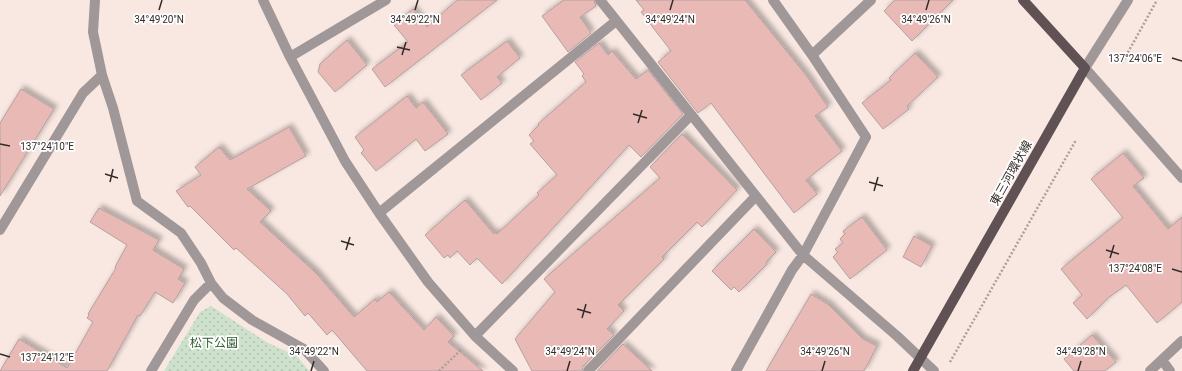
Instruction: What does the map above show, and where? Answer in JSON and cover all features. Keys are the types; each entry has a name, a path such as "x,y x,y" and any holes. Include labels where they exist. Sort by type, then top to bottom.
{"main road":[{"path":"1023,0 1085,68"},
{"name":"東三河環状線","path":"913,371 1085,68"}],"street":[{"path":"96,0 93,32 102,75 113,108 137,201 181,233 201,263 211,284 223,298 252,320 304,349 324,371"},
{"path":"263,0 290,57 345,162 379,213 428,282 475,336 513,371"},
{"path":"290,57 386,0"},
{"path":"600,0 802,255 897,336 934,371"},
{"path":"736,371 792,270 802,255 866,137 812,55 773,0"},
{"path":"812,55 871,0"},
{"path":"1128,0 1085,68 1178,166 1182,178"},
{"path":"379,213 616,21"},
{"path":"0,230 83,93 102,75"},
{"path":"475,336 691,115"},
{"path":"588,371 756,196"},
{"path":"151,371 194,300 211,284"},
{"path":"1150,371 1182,341"},
{"path":"1162,360 1170,371"}],"path":[{"path":"1122,63 1156,0"},
{"path":"949,364 1076,140"},
{"path":"440,371 475,336"}],"green space":[{"name":"松下公園","path":"211,306 268,343 297,356 309,371 164,371 200,312"}],"building":[{"path":"457,0 497,0 385,87 372,69 408,42 394,25 413,9 427,27"},
{"path":"564,0 594,0 596,6 580,17 591,33 568,52 542,16"},
{"path":"636,0 745,0 806,75 828,107 815,116 842,151 806,180 817,194 794,213 711,103 698,113 658,62 671,51 641,12 644,10"},
{"path":"895,0 953,0 912,41 884,11"},
{"path":"347,40 367,65 335,92 318,72 320,64"},
{"path":"507,41 520,58 497,77 502,83 481,100 461,75"},
{"path":"599,43 608,55 612,51 636,79 648,70 683,114 641,157 629,145 502,284 477,258 470,265 457,251 450,258 448,255 444,258 425,235 465,200 494,234 496,232 497,234 539,195 537,193 557,175 530,144 534,141 529,135 539,125 538,124 586,82 582,76 584,74 575,62"},
{"path":"915,53 938,77 907,106 909,109 883,129 862,103 891,80 889,78"},
{"path":"21,89 54,109 0,196 0,123"},
{"path":"407,96 416,108 423,102 448,134 425,151 416,139 376,171 361,153 364,150 355,137"},
{"path":"289,127 306,156 247,189 271,211 260,222 316,273 354,317 375,299 377,302 389,292 424,330 436,317 454,336 448,342 483,371 367,371 332,330 327,335 308,313 305,316 287,294 236,248 234,250 190,206 188,207 176,191 201,175 195,167 219,147 230,160"},
{"path":"682,134 737,190 702,227 697,222 662,257 664,259 618,305 624,311 607,329 614,335 583,366 582,371 532,371 515,339 555,292 544,279 660,178 650,167"},
{"path":"1123,153 1144,178 1133,186 1168,229 1182,217 1182,302 1157,323 1126,285 1108,298 1087,319 1073,303 1082,295 1061,269 1123,218 1091,179"},
{"path":"99,208 159,240 153,250 184,269 178,279 185,283 173,303 155,292 140,316 138,315 107,371 0,371 19,339 67,368 93,322 87,318 89,315 88,314 116,268 115,267 127,245 90,222"},
{"path":"862,217 887,250 850,279 833,257 838,252 835,249 843,243 840,239 845,234 843,231"},
{"path":"754,229 776,252 766,262 767,264 739,292 734,287 731,290 712,271"},
{"path":"914,236 932,246 921,267 903,257"},
{"path":"811,294 829,305 863,339 877,346 864,371 766,371"},
{"path":"1092,335 1116,362 1105,371 1074,371 1064,359"},
{"path":"623,344 652,371 597,371"}]}
